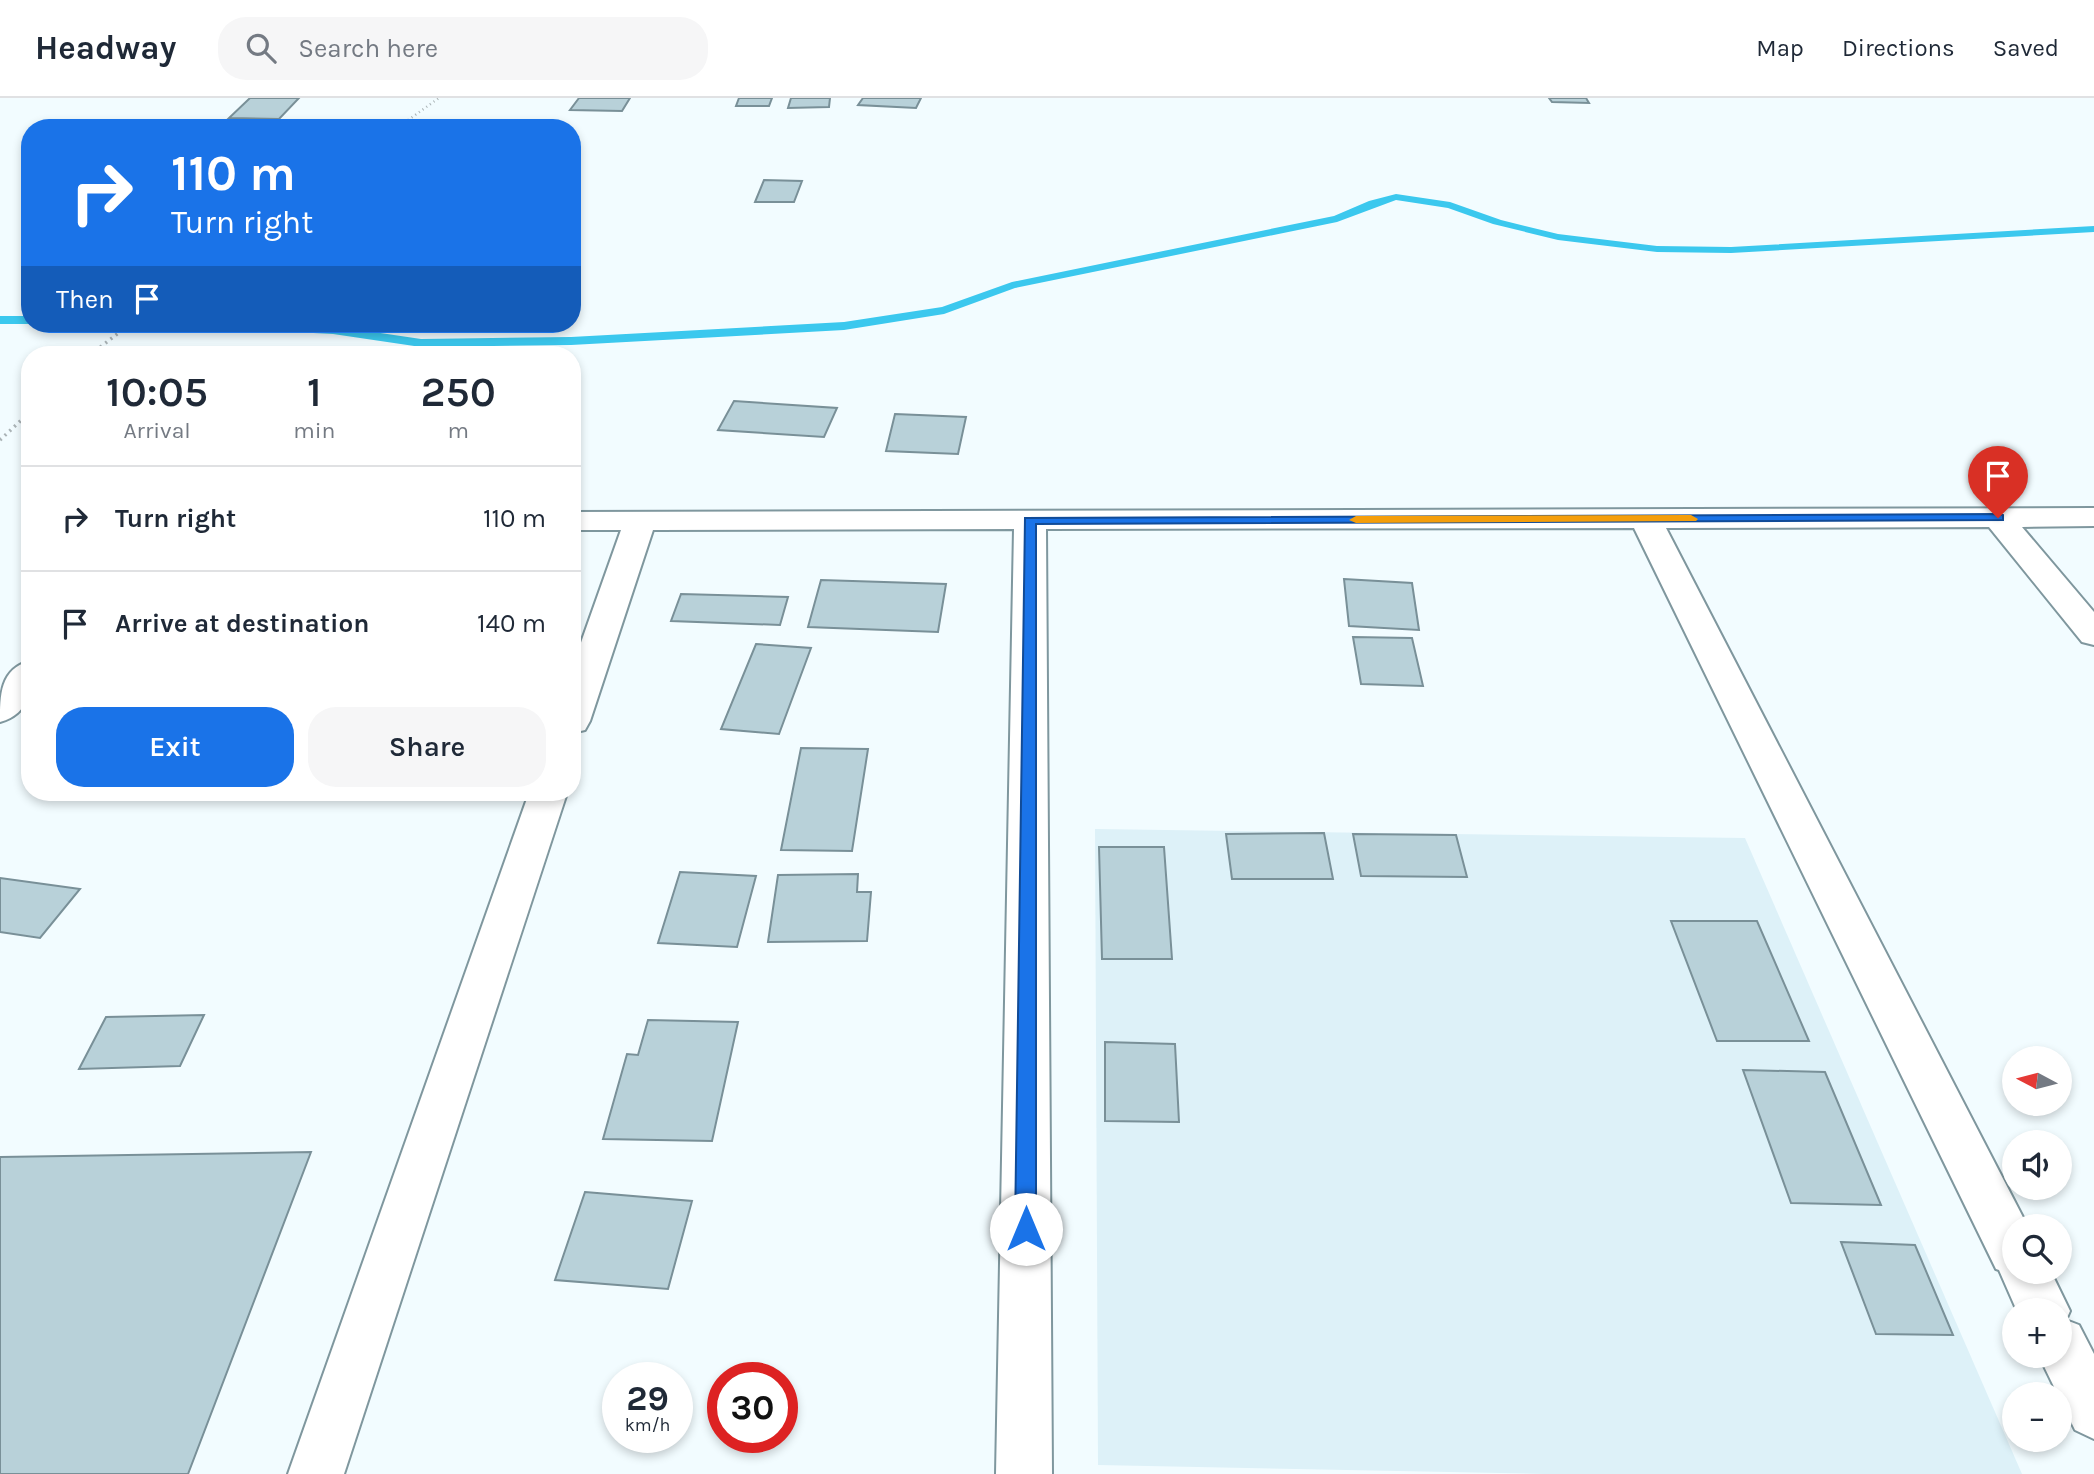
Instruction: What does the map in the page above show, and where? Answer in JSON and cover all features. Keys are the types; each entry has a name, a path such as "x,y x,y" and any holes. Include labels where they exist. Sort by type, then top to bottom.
{"street":[{"path":"581,522 2094,517"},
{"path":"1998,518 2094,635"},
{"path":"1646,519 2002,1228"},
{"path":"1024,1474 1030,520"},
{"path":"581,695 640,521"},
{"path":"0,710 21,683"},
{"path":"316,1474 545,801"},
{"path":"2072,1367 2094,1411"}],"path":[{"path":"410,119 439,98"},
{"path":"102,346 118,333"},
{"path":"0,440 21,420"}],"shaded area":[{"path":"1095,829 1745,838 2002,1428 2002,1452 2012,1452 2022,1474 1545,1474 1098,1465"}],"building":[{"path":"250,98 299,98 279,119 229,118"},
{"path":"579,98 630,98 622,111 570,110"},
{"path":"739,98 772,98 769,106 736,106"},
{"path":"791,98 830,98 829,107 788,108"},
{"path":"863,98 921,98 916,108 858,105"},
{"path":"1549,98 1586,98 1589,103 1552,102"},
{"path":"764,180 802,181 794,202 755,202"},
{"path":"734,401 837,408 824,437 718,430"},
{"path":"895,414 966,417 958,454 886,451"},
{"path":"1344,579 1412,583 1419,630 1349,626"},
{"path":"821,580 946,584 938,632 808,627"},
{"path":"681,594 788,597 780,625 671,621"},
{"path":"1353,637 1412,638 1423,686 1361,684"},
{"path":"756,644 811,648 779,734 721,729"},
{"path":"801,748 868,749 852,851 781,850"},
{"path":"1324,833 1333,879 1232,879 1226,834"},
{"path":"1353,834 1456,835 1467,877 1361,876"},
{"path":"1099,847 1164,847 1172,959 1102,959"},
{"path":"680,872 756,876 737,947 658,943"},
{"path":"858,874 857,892 871,892 867,941 768,942 778,875"},
{"path":"0,878 80,889 40,938 0,932"},
{"path":"1671,921 1757,921 1809,1041 1717,1041"},
{"path":"204,1015 180,1066 79,1069 106,1017"},
{"path":"648,1020 738,1022 712,1141 603,1139 627,1054 638,1055"},
{"path":"1105,1042 1175,1044 1179,1122 1105,1121"},
{"path":"1743,1070 1825,1072 1881,1205 1791,1203"},
{"path":"311,1152 188,1474 0,1474 0,1157"},
{"path":"585,1192 692,1201 668,1289 555,1280"},
{"path":"1841,1242 1915,1245 1953,1335 1876,1334"}],"waterway":[{"path":"353,333 421,343 571,341 844,326 944,310 1012,285 1337,219 1373,203 1396,197 1450,205 1497,222 1558,237 1657,249 1731,250 2094,229"},
{"path":"0,320 21,320"}],"slow traffic":[{"path":"1356,520 1691,519"}],"route":[{"path":"1026,1229 1030,520 1998,518"}]}
